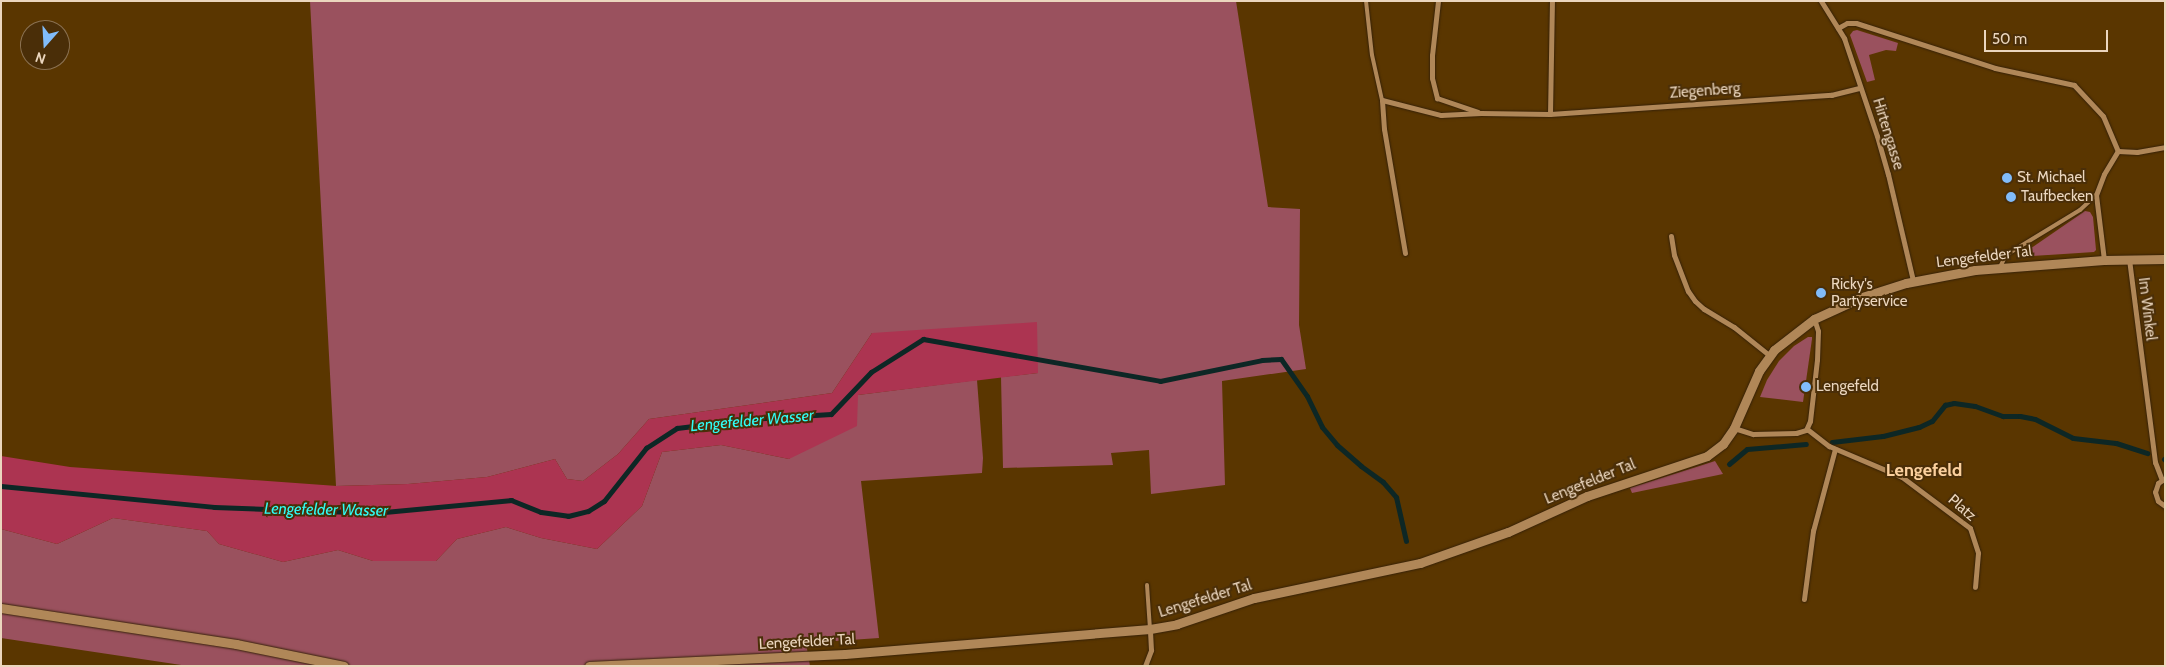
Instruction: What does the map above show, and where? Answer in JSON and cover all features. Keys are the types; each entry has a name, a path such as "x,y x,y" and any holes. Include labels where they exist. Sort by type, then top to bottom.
{"street":[{"name":"Ziegenberg","path":"1438,1 1432,56 1432,78 1437,98 1481,113"},
{"path":"1550,114 1552,1"},
{"name":"Hirtengasse","path":"1821,1 1845,40 1887,169 1913,281"},
{"path":"1838,28 1848,23 1859,24 1995,68 2074,85 2103,116 2118,151"},
{"name":"Ziegenberg","path":"1382,100 1441,115 1481,113 1550,114 1831,95 1860,88"},
{"path":"1382,100 1384,130 1405,253"},
{"path":"2118,151 2137,152 2165,147"},
{"path":"2104,260 2096,195 2104,174 2118,151"},
{"path":"1671,236 1674,256 1695,301 1704,309 1734,326 1769,355"},
{"name":"Im Winkel","path":"2128,259 2155,462 2164,479 2155,492 2158,501 2165,506"},
{"name":"Lengefelder Tal","path":"589,666 836,655 1150,629 1177,624 1254,598 1400,567 1448,554 1508,532 1587,496 1707,456 1723,444 1734,428 1759,371 1769,355 1793,333 1814,320 1862,297 1913,281 2000,267 2104,260 2165,259"},
{"path":"1734,428 1753,434 1796,433 1807,430 1812,404 1818,345 1818,330 1814,320"},
{"name":"Platz","path":"1807,430 1835,448 1902,477 1970,528 1978,553 1975,588"},
{"path":"1804,599 1813,531 1835,448"},
{"path":"1,608 236,644 344,666"},
{"path":"1145,666 1152,648 1150,629"}],"lane":[{"path":"1366,1 1372,54 1382,100"},
{"path":"2000,267 2006,255 2080,210 2096,195"},
{"path":"1147,585 1150,629"}],"shaded area":[{"path":"310,1 1236,1 1268,207 1300,209 1299,325 1306,369 1222,381 1225,485 1151,494 1149,450 1111,453 1113,465 1003,468 1001,377 1038,373 872,333 832,393 649,419 618,454 583,481 567,479 555,459 487,477 408,484 336,486"},
{"path":"1857,30 1898,43 1896,51 1886,50 1869,55 1875,80 1867,82 1850,35 1853,31"},
{"path":"2085,211 2090,212 2093,217 2096,250 2094,252 2018,257"},
{"path":"1037,322 1038,373 858,395 857,426 789,459 721,445 662,452 642,506 597,549 541,538 506,527 457,539 436,561 373,561 338,550 283,562 219,544 207,531 113,518 57,544 1,529 1,456 70,467 337,486 408,484 487,477 555,459 567,479 583,481 618,454 649,419 832,393 872,333"},
{"path":"1808,337 1812,337 1812,339 1803,402 1760,397 1767,380 1779,361 1794,346"},
{"path":"977,380 983,458 982,473 861,481 879,638 806,643 810,666 188,666 1,638 1,529 57,544 113,518 207,531 219,544 283,562 338,550 373,561 436,561 457,539 506,527 541,538 597,549 642,506 662,452 721,445 789,459 858,395"},
{"path":"1715,461 1723,474 1632,493 1630,488"}],"waterway":[{"name":"Lengefelder Wasser","path":"1,486 214,507 374,513 511,500 541,512 568,516 588,511 604,501 646,448 677,428 749,419 831,414 871,372 923,339 1160,381 1262,360 1281,359 1307,396 1322,427 1337,445 1383,482 1396,497 1406,541"},
{"name":"Lengefelder Wasser","path":"1832,442 1883,436 1919,427 1932,421 1945,405 1954,403 1975,406 2003,416 2020,416 2035,419 2073,438 2116,443 2147,453"},
{"name":"Lengefelder Wasser","path":"1729,464 1747,449 1806,444"}],"place":[{"name":"St. Michael","path":"2007,178"},
{"name":"Taufbecken","path":"2011,197"},
{"name":"Ricky's Partyservice","path":"1821,293"},
{"name":"Lengefeld","path":"1806,387"}],"district":[{"name":"Lengefeld","path":"1924,470"}]}
